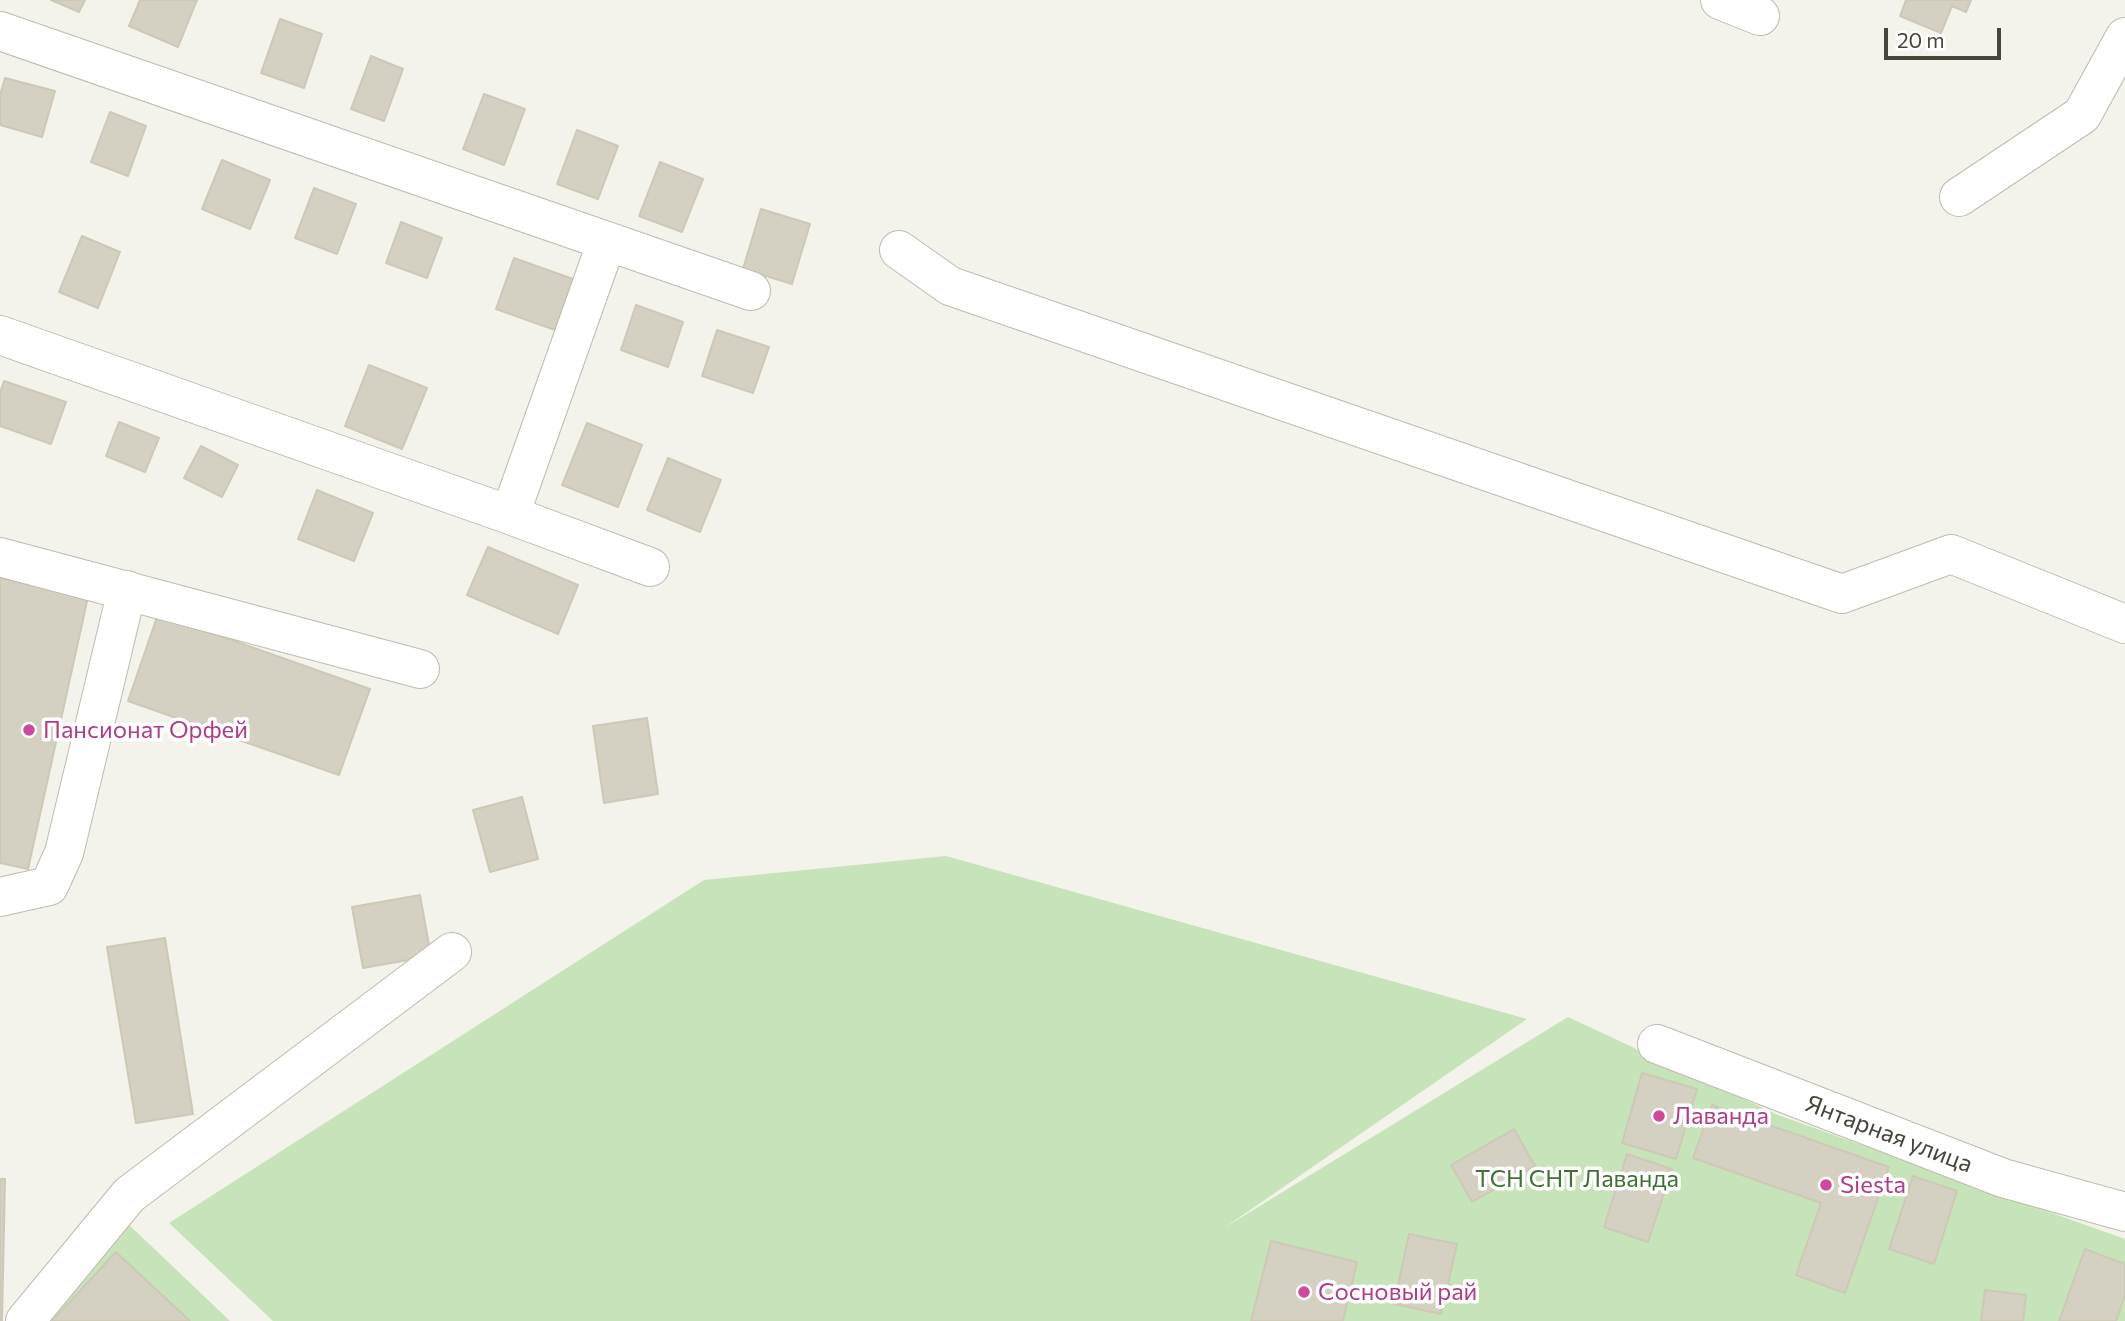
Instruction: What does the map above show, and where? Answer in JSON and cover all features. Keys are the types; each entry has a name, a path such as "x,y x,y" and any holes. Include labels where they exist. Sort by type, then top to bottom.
{"street":[{"path":"1720,0 1760,16"},
{"path":"0,32 751,291"},
{"path":"1959,197 2082,115 2125,37"},
{"path":"510,515 607,241"},
{"path":"899,250 950,286 1842,594 1951,554 2125,624"},
{"path":"0,335 650,567"},
{"path":"0,557 420,669"},
{"path":"0,897 50,886 64,853 127,590"},
{"path":"25,1321 129,1195 452,953"},
{"name":"Янтарная улица","path":"1657,1044 2003,1178 2125,1212"}],"green space":[{"name":"ТСН СНТ Лаванда","path":"946,856 1527,1019 1224,1228 1568,1017 1778,1115 2125,1239 2125,1321 273,1321 169,1223 704,880"},
{"path":"124,1220 230,1321 41,1321"}],"building":[{"path":"51,0 85,0 79,12"},
{"path":"140,0 197,0 178,47 129,26"},
{"path":"1906,0 1971,0 1966,12 1952,6 1941,33 1900,16"},
{"path":"280,19 322,34 304,88 261,73"},
{"path":"371,56 403,69 384,121 351,109"},
{"path":"5,78 55,91 42,137 0,125 0,95"},
{"path":"484,94 525,109 504,165 463,149"},
{"path":"110,112 146,126 128,176 91,162"},
{"path":"577,130 618,146 598,199 557,184"},
{"path":"222,160 270,180 250,229 202,209"},
{"path":"660,162 703,179 682,232 639,216"},
{"path":"314,188 356,204 337,254 295,238"},
{"path":"761,209 810,224 792,284 743,269"},
{"path":"401,222 442,238 427,278 386,263"},
{"path":"82,236 120,252 98,308 59,292"},
{"path":"514,258 573,279 555,330 496,309"},
{"path":"636,305 683,322 668,367 621,350"},
{"path":"717,330 769,347 753,393 702,376"},
{"path":"369,365 427,388 402,449 345,426"},
{"path":"4,381 66,402 51,444 0,426 0,393"},
{"path":"119,422 159,438 145,472 106,456"},
{"path":"587,423 642,445 618,507 562,485"},
{"path":"201,446 238,465 222,497 184,478"},
{"path":"668,458 721,480 700,532 647,510"},
{"path":"317,490 373,513 354,561 298,539"},
{"path":"488,547 578,585 558,634 467,595"},
{"name":"Пансионат Орфей","path":"0,578 88,597 28,869 0,863"},
{"path":"158,614 370,689 339,775 128,701"},
{"path":"647,718 658,794 604,803 593,726"},
{"path":"522,797 538,859 490,872 473,810"},
{"path":"420,895 431,956 363,968 352,907"},
{"path":"165,938 193,1114 136,1123 107,947"},
{"name":"Лаванда","path":"1642,1073 1697,1089 1676,1159 1622,1143"},
{"name":"Siesta","path":"1712,1105 1889,1167 1845,1293 1796,1275 1821,1203 1693,1158"},
{"path":"1514,1129 1535,1166 1472,1202 1451,1165"},
{"path":"1627,1154 1672,1169 1648,1242 1604,1227"},
{"path":"1913,1176 1957,1191 1934,1264 1889,1249"},
{"path":"0,1179 5,1179 2,1321 0,1321"},
{"path":"1409,1234 1457,1244 1441,1314 1394,1304"},
{"name":"Сосновый рай","path":"1271,1241 1357,1262 1343,1321 1251,1321"},
{"path":"2085,1249 2125,1264 2125,1295 2116,1321 2059,1321"},
{"path":"116,1252 190,1321 52,1321"},
{"path":"1985,1290 2026,1295 2023,1321 1981,1321"}],"place":[{"name":"Пансионат Орфей","path":"29,730"},
{"name":"Лаванда","path":"1659,1116"},
{"name":"Siesta","path":"1826,1185"},
{"name":"Сосновый рай","path":"1304,1292"}]}
